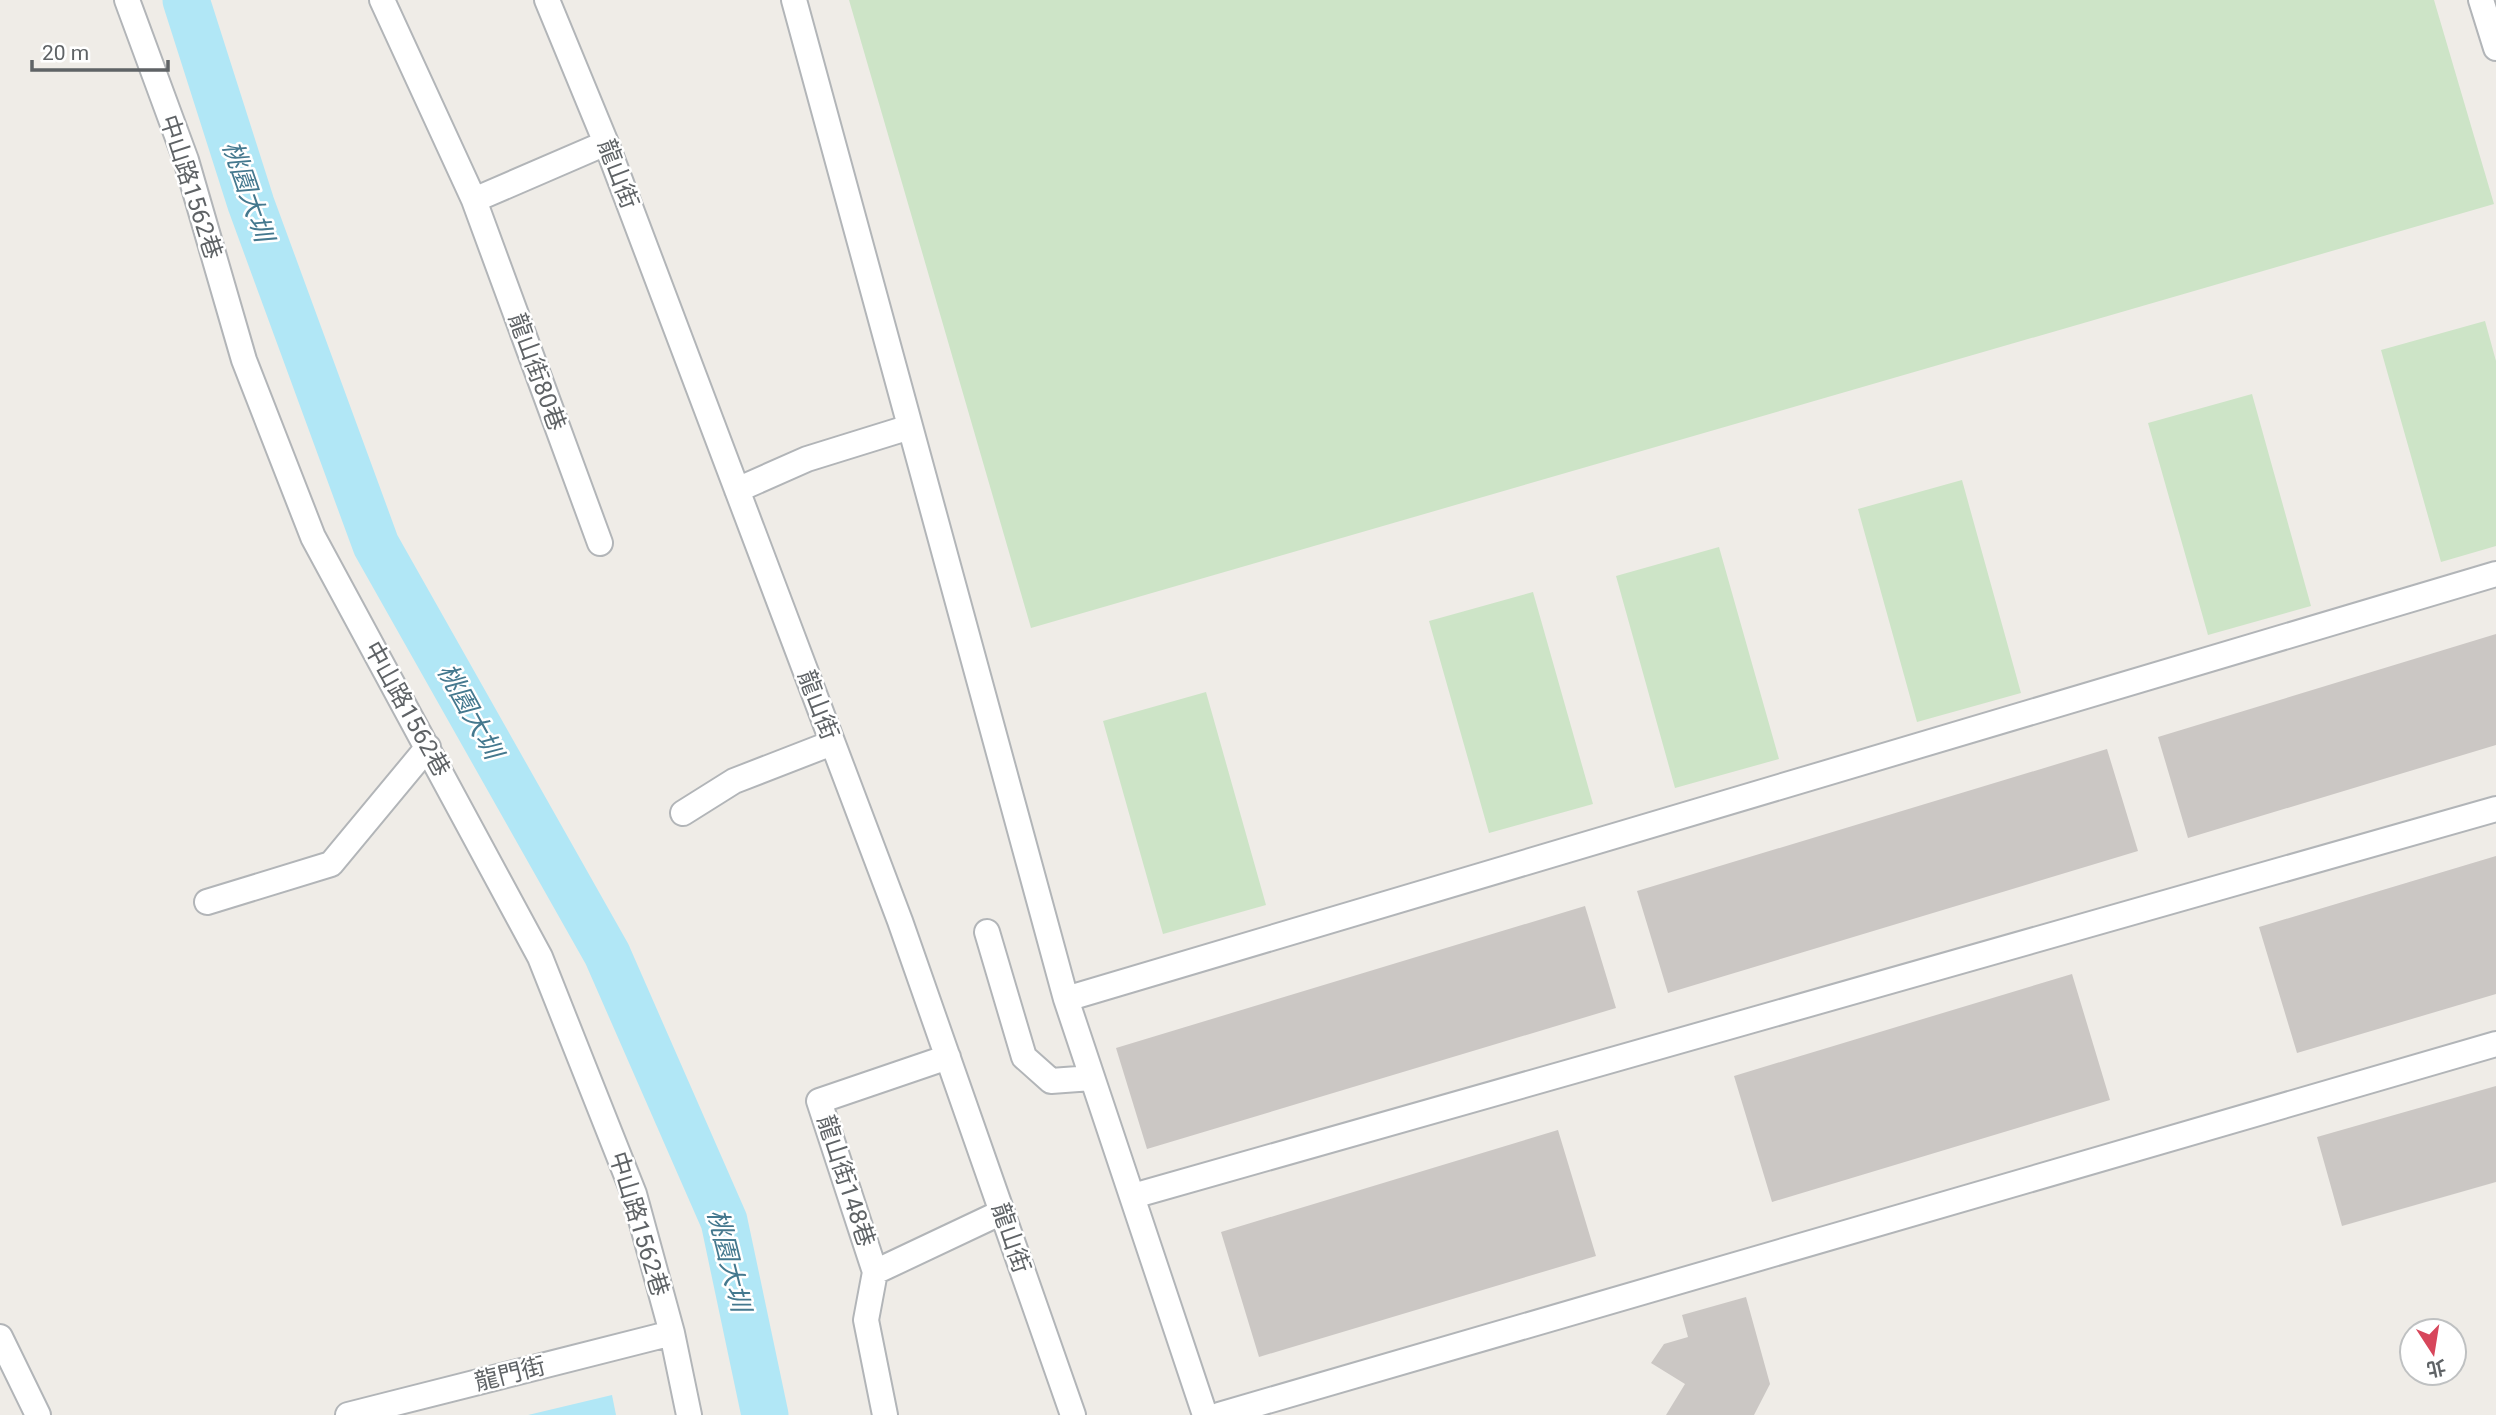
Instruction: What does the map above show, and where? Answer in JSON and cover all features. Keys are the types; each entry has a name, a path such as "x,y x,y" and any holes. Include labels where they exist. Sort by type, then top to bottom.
{"lane":[{"name":"中山路1562巷","path":"127,0 186,160 244,360 313,537 540,957 634,1194 673,1333 689,1415"},
{"name":"龍山街80巷","path":"382,0 474,200 600,543"},
{"name":"龍山街","path":"547,0 606,143 900,921 1073,1415"},
{"path":"794,0 1066,999 1205,1415"},
{"path":"2481,0 2496,48"},
{"path":"474,200 606,143"},
{"path":"737,490 807,459 910,427"},
{"path":"1066,999 2496,574"},
{"path":"683,813 734,781 832,743"},
{"path":"207,902 331,864 428,747"},
{"path":"1133,1196 2496,809"},
{"path":"987,932 1024,1057 1051,1081 1092,1077"},
{"path":"1219,1415 2496,1044"},
{"name":"龍山街148巷","path":"875,1272 819,1101 948,1057"},
{"path":"885,1415 866,1320 875,1272 1002,1212"},
{"name":"龍門街","path":"348,1415 673,1333"},
{"path":"0,1337 38,1415"}],"green space":[{"path":"849,0 2434,0 2494,204 1031,628"},
{"path":"2485,321 2496,361 2496,546 2441,562 2381,350"},
{"path":"2252,394 2311,606 2208,635 2148,423"},
{"path":"1962,480 2021,693 1917,722 1858,509"},
{"path":"1719,547 1779,759 1675,788 1616,576"},
{"path":"1533,592 1593,804 1489,833 1429,621"},
{"path":"1206,692 1266,905 1163,934 1103,721"}],"water":[{"path":"612,1395 616,1415 528,1415"}],"building":[{"path":"2496,634 2496,745 2188,838 2158,737"},
{"path":"2107,749 2138,851 1668,993 1637,891"},
{"path":"2496,856 2496,994 2297,1053 2259,927"},
{"path":"1585,906 1616,1008 1147,1149 1116,1048"},
{"path":"2072,974 2110,1100 1772,1202 1734,1076"},
{"path":"2496,1086 2496,1182 2342,1226 2317,1137"},
{"path":"1558,1130 1596,1256 1259,1357 1221,1232"},
{"path":"1746,1297 1770,1384 1754,1415 1666,1415 1685,1384 1651,1363 1664,1344 1688,1337 1682,1315"}],"waterway":[{"name":"桃園大圳","path":"186,0 251,204 376,545 607,954 724,1221 765,1415"}]}
